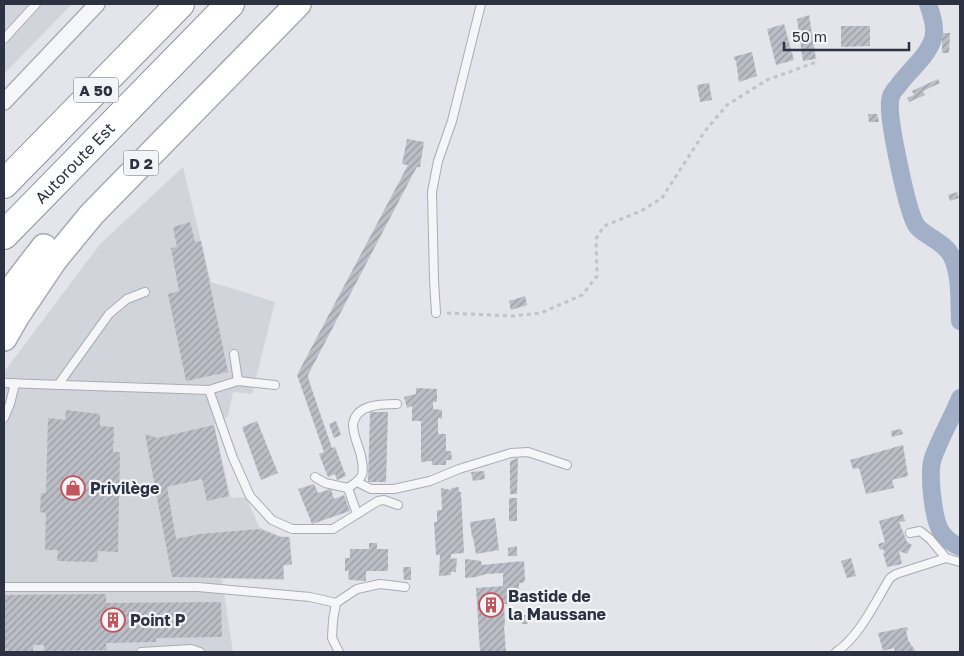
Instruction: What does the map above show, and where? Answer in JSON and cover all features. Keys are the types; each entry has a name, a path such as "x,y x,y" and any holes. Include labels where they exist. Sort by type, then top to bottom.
{"highway":[{"name":"A 50","path":"4,184 180,4"},
{"name":"Autoroute Est","path":"4,235 230,4"}],"main road":[{"name":"D 2","path":"4,304 14,286 51,238 105,180 278,4"},
{"name":"D 2","path":"4,338 55,258 92,214 298,4"}],"street":[{"path":"4,102 97,4"}],"lane":[{"path":"4,39 36,4"},
{"path":"436,313 432,192 438,161 452,121 481,4"},
{"path":"58,385 109,314 127,299 145,292"},
{"path":"234,354 238,381"},
{"path":"4,383 209,390 238,381 275,385"},
{"path":"4,418 10,404 15,383"},
{"path":"209,390 233,458 250,496 272,520 292,529 333,529 378,501 384,500 398,505"},
{"path":"315,478 325,483 348,488 357,482 362,474 363,466 353,426 356,417 362,410 376,404 397,404"},
{"path":"357,482 371,489 394,489 430,482 459,469 511,452 528,452 567,465"},
{"path":"348,488 357,514"},
{"path":"910,533 920,531 930,539 946,558"},
{"path":"836,652 847,645 854,636 890,578 896,574 946,558 960,562"},
{"path":"4,587 198,587 310,597 336,602 357,589 380,584 405,587"},
{"path":"336,602 332,638 339,652"},
{"path":"141,652 191,649 200,652"}],"path":[{"path":"436,313 512,316 541,314 582,295 597,276 596,239 604,226 641,211 662,198 704,131 727,105 767,80 819,61"}],"shaded area":[{"path":"4,4 72,4 4,74"},
{"path":"183,167 211,282 275,302 252,394 233,392 228,416 214,425 231,498 246,497 259,527 280,536 290,537 292,565 284,566 284,580 222,579 233,652 4,652 4,372 100,244"}],"building":[{"path":"809,15 816,59 803,61 797,19"},
{"path":"784,24 794,60 776,65 767,29"},
{"path":"841,26 870,26 870,46 841,47"},
{"path":"942,33 950,33 949,53 942,53"},
{"path":"752,52 757,76 739,82 736,61 733,57"},
{"path":"938,79 940,83 923,91 925,95 909,102 907,98 914,95 912,91"},
{"path":"709,83 712,100 700,102 697,85"},
{"path":"868,114 877,114 879,122 869,122"},
{"path":"407,139 424,142 420,167 417,167 413,174 308,375 332,448 335,447 346,476 337,480 335,474 328,477 319,454 324,452 297,375 408,165 402,164"},
{"path":"957,192 959,198 950,201 948,195"},
{"path":"190,222 195,242 201,241 228,372 186,381 168,294 179,291 171,248 177,247 173,227"},
{"path":"525,296 527,305 511,310 509,301"},
{"path":"416,388 437,389 437,402 433,402 433,409 442,410 442,419 438,418 438,434 446,434 446,451 451,451 452,460 446,460 446,465 432,465 432,461 421,462 421,421 412,421 412,406 407,408 404,397 416,394"},
{"path":"66,410 100,414 100,426 114,427 113,452 120,452 118,552 98,551 97,562 57,561 58,550 45,550 46,513 40,512 41,493 46,493 48,418 65,420"},
{"path":"370,412 388,412 386,482 368,482"},
{"path":"257,421 278,473 261,480 242,427"},
{"path":"336,421 341,435 334,438 329,424"},
{"path":"214,425 229,496 207,501 202,479 167,487 176,539 200,534 260,529 280,537 289,537 292,564 283,565 284,579 172,577 145,434 157,438"},
{"path":"901,429 903,434 892,437 891,431"},
{"path":"903,445 908,476 892,480 894,488 866,494 859,468 853,469 850,460"},
{"path":"518,458 517,494 510,494 510,461"},
{"path":"484,471 485,479 473,481 471,472"},
{"path":"314,484 318,493 331,489 334,499 344,495 350,511 312,524 298,489"},
{"path":"459,487 459,492 461,492 464,553 451,554 451,559 457,558 456,572 451,572 451,575 439,576 440,555 436,555 434,522 437,522 437,510 442,510 441,488 451,490 451,488"},
{"path":"509,498 517,498 517,521 509,521"},
{"path":"903,514 905,521 899,522 907,542 912,545 907,554 899,551 902,564 887,567 883,553 885,553 883,549 880,550 878,544 885,542 879,521"},
{"path":"495,518 499,550 476,554 470,522"},
{"path":"369,543 377,543 377,549 388,549 388,571 366,571 366,581 348,579 349,571 345,571 345,558 350,558 350,549 369,549"},
{"path":"517,546 517,556 508,556 508,548"},
{"path":"851,558 856,576 847,578 841,561"},
{"path":"465,559 481,561 482,565 524,561 525,580 523,583 519,583 519,594 511,595 511,604 504,604 506,652 480,652 476,588 503,586 503,573 465,578"},
{"path":"403,567 411,567 411,580 404,580"},
{"name":"Point P","path":"106,594 106,603 221,602 222,637 156,638 156,642 106,643 107,650 44,651 44,645 33,645 33,652 4,652 4,595"},
{"path":"523,615 527,615 528,624 522,624"},
{"path":"907,627 908,640 916,652 895,652 894,648 883,651 878,633"}],"waterway":[{"path":"928,4 934,26 933,40 925,54 892,93 890,112 899,165 912,216 919,229 945,247 955,264 959,289 960,321"},
{"path":"960,398 936,450 931,474 934,508 939,527 946,538 960,547"}],"place":[{"name":"Privilège","path":"73,488"},
{"name":"Bastide de la Maussane","path":"491,605"},
{"name":"Point P","path":"113,620"}]}
